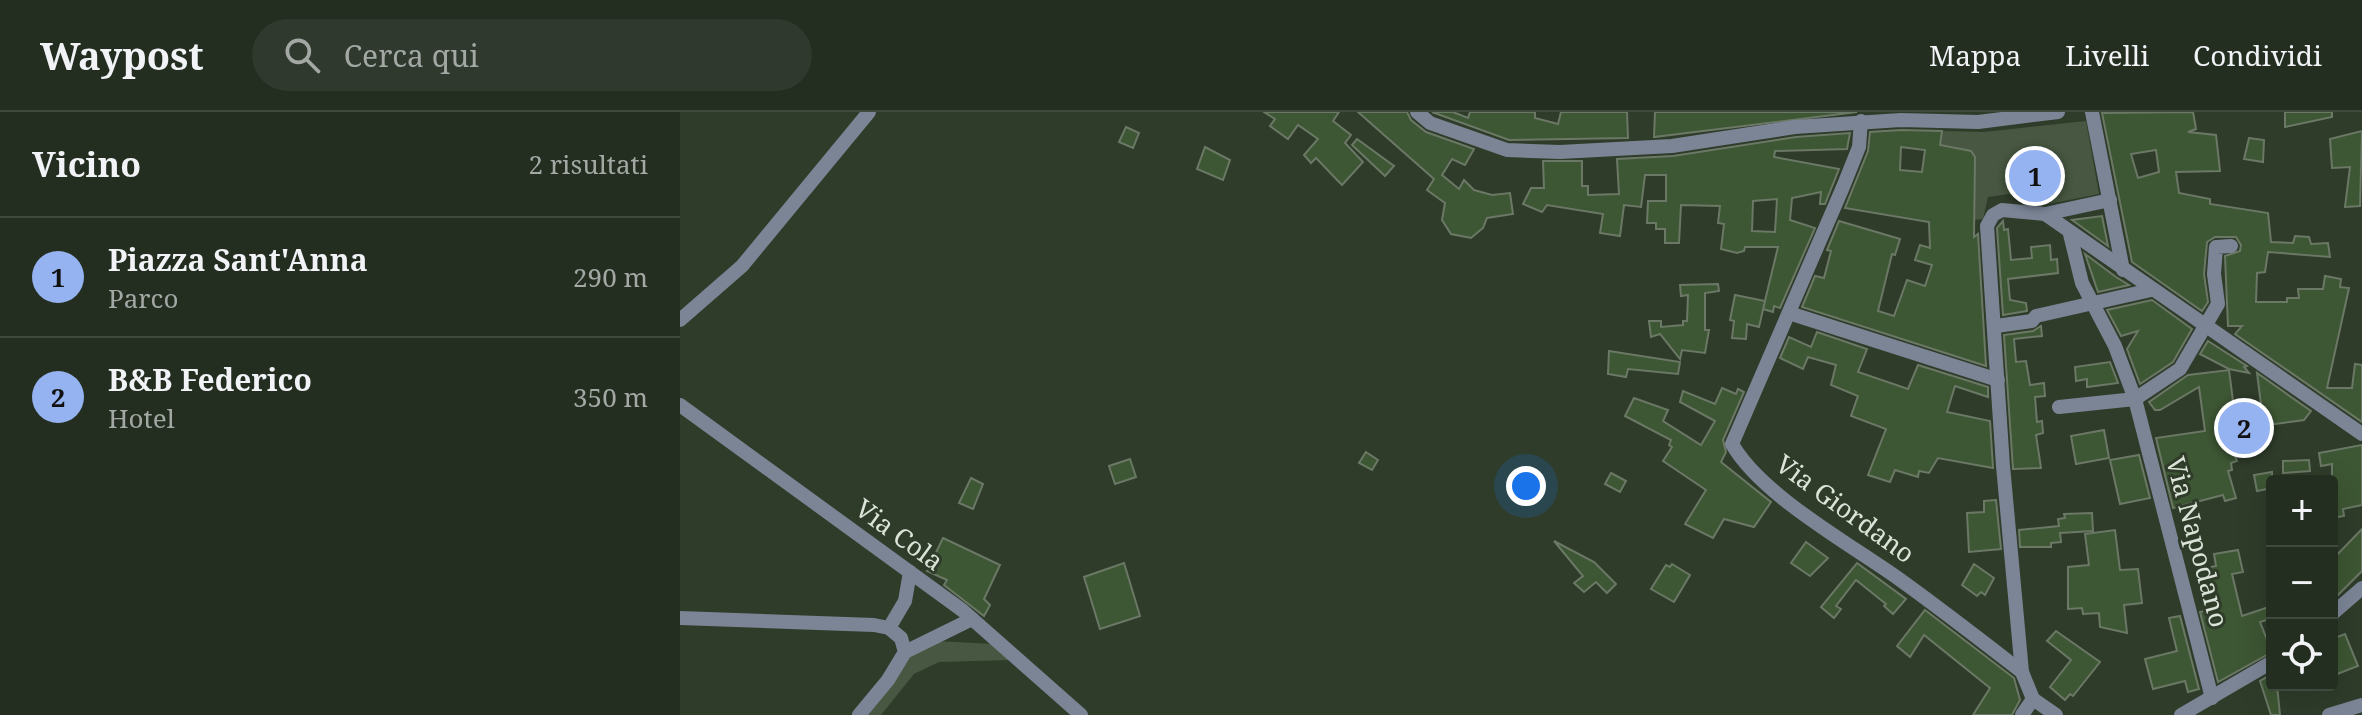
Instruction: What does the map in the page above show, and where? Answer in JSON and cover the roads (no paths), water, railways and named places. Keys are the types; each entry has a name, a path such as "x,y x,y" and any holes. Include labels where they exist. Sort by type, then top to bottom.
{"street":[{"path":"680,320 742,266 869,112"},
{"path":"1417,112 1430,123 1507,150 1560,152 1672,146 1795,127 1861,121 2058,112"},
{"path":"2092,112 2123,270"},
{"name":"Via Giordano","path":"1861,121 1859,147 1732,444 1742,462 1780,495 1934,604 2022,672"},
{"path":"2056,715 2033,699 2022,672 1987,226 1993,215 2002,210 2045,214 2110,200"},
{"path":"2045,214 2362,434"},
{"name":"Via Napodano","path":"2070,234 2082,283 2115,346 2135,399 2212,698"},
{"path":"2059,407 2135,399 2180,369 2218,304 2214,274 2216,247 2231,246"},
{"path":"1996,326 2032,321 2036,316 2151,290"},
{"path":"1789,313 1998,380"},
{"name":"Via Cola","path":"680,405 972,619 1081,715"},
{"path":"889,628 905,601 910,572"},
{"path":"2338,609 2362,588"},
{"path":"680,618 822,621 889,628 901,638 905,652"},
{"path":"859,715 888,680 905,652 972,619"},
{"path":"2188,714 2266,666"},
{"path":"2022,715 2033,699"},
{"path":"2329,715 2362,705"}],"place":[{"name":"Piazza Sant'Anna","path":"2035,176"},
{"name":"B&B Federico","path":"2244,428"}]}
